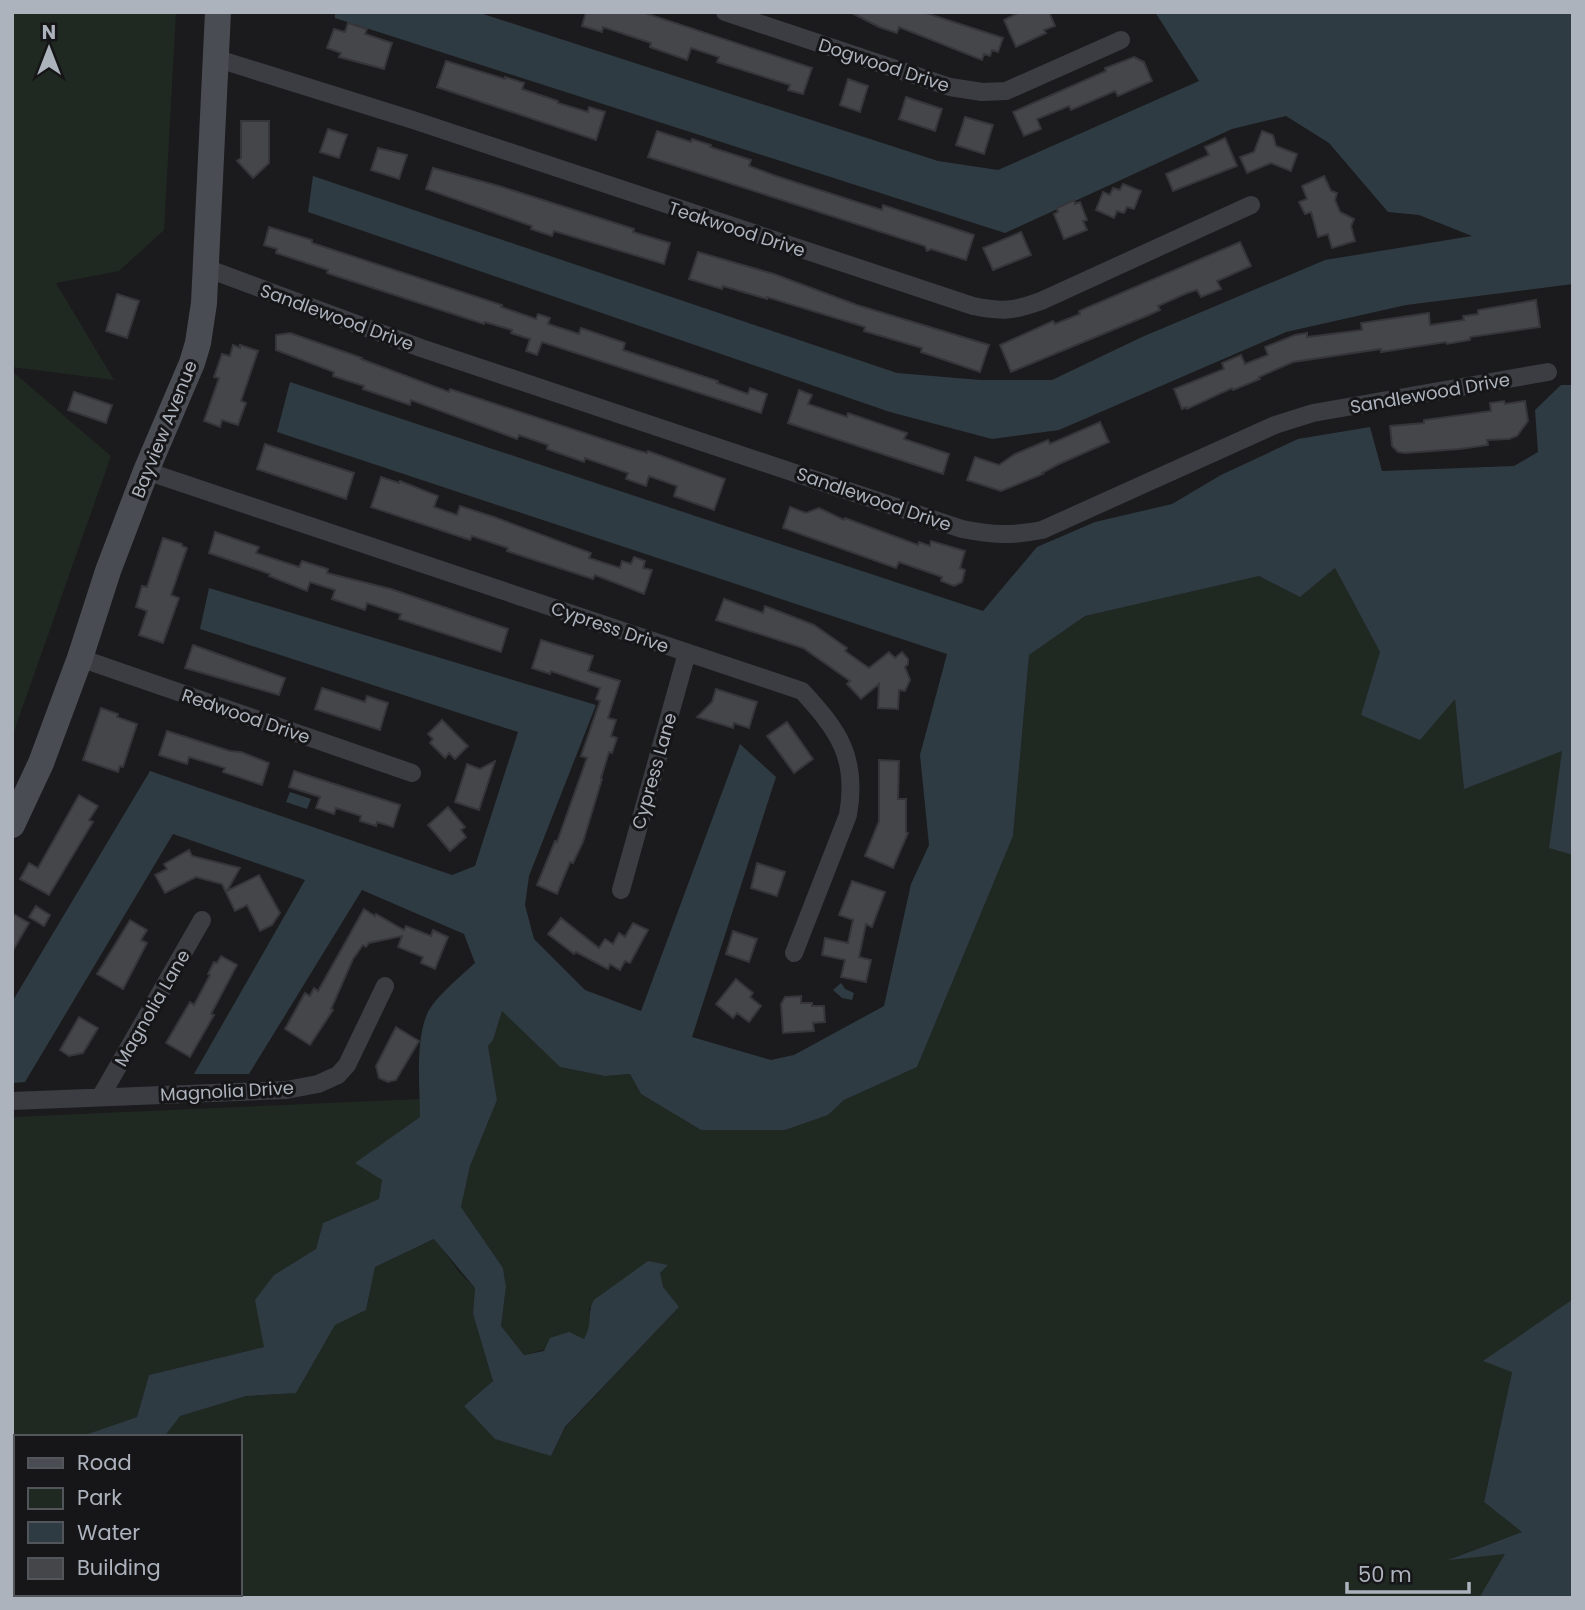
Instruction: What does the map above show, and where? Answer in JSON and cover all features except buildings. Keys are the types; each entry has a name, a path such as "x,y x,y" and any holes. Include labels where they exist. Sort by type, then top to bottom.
{"main road":[{"name":"Bayview Avenue","path":"12,825 41,763 80,658 108,571 198,344 204,303 218,12"}],"street":[{"name":"Dogwood Drive","path":"725,12 950,87 982,92 1006,91 1121,40"},
{"name":"Teakwood Drive","path":"215,58 413,120 973,306 994,310 1014,310 1041,302 1251,205"},
{"name":"Sandlewood Drive","path":"206,268 421,348 962,529 993,536 1042,530 1275,425 1313,413 1548,372"},
{"name":"Cypress Drive","path":"146,471 802,691 826,719 846,754 852,774 848,815 794,953"},
{"name":"Cypress Lane","path":"621,890 687,653"},
{"name":"Redwood Drive","path":"80,658 411,773"},
{"name":"Magnolia Lane","path":"101,1096 202,920"},
{"name":"Magnolia Drive","path":"12,1101 253,1093 318,1084 338,1075 348,1065 385,986"}],"green space":[{"path":"12,12 176,12 164,230 119,271 56,283 114,380 12,367"},
{"path":"12,371 111,456 12,737"},
{"path":"1335,568 1380,652 1455,698 1464,788 1563,750 1549,848 1573,855 1573,1299 1484,1361 1512,1371 1484,1502 1522,1532 1452,1558 1506,1554 1479,1598 12,1598 12,1503 14,1596 242,1596 242,1435 165,1435 179,1416 246,1396 296,1393 335,1325 366,1310 375,1267 435,1239 459,1272 475,1288 473,1314 493,1381 464,1406 551,1456 565,1428 679,1307 662,1287 660,1273 667,1265 589,1308 591,1325 584,1339 524,1355 501,1326 506,1287 503,1268 461,1207 470,1166 497,1100 488,1046 493,1040 502,1010 560,1067 605,1076 630,1074 641,1094 701,1130 785,1130 828,1115 844,1100 917,1067 1013,836 1029,655 1085,616 1259,576 1300,597"},
{"path":"420,1099 420,1117 356,1163 382,1180 379,1199 323,1223 316,1249 274,1275 264,1347 149,1375 137,1417 85,1435 14,1435 12,1467 12,1117"}],"water":[{"path":"335,12 477,12 938,161 998,170 1199,81 1155,12 1573,12 1573,284 1406,305 1286,332 1059,430 992,439 890,412 308,212 313,176 897,373 980,380 1052,380 1142,337 1325,260 1472,236 1419,215 1388,212 1329,143 1286,116 1232,129 1005,233 335,18"},
{"path":"290,382 983,611 1037,547 1095,522 1172,504 1221,475 1298,439 1370,427 1382,471 1514,466 1538,452 1535,410 1561,385 1573,385 1573,855 1549,848 1562,751 1464,789 1455,699 1420,740 1361,715 1380,652 1335,568 1300,597 1259,576 1085,616 1029,655 1013,836 917,1067 844,1100 828,1115 785,1130 701,1130 641,1094 630,1074 605,1076 560,1067 502,1011 493,1040 488,1046 497,1100 470,1166 461,1207 503,1268 506,1287 501,1326 524,1355 544,1351 550,1338 569,1332 584,1339 594,1300 648,1261 668,1265 660,1273 663,1287 679,1307 565,1427 551,1456 495,1439 464,1406 493,1381 473,1314 475,1288 434,1239 375,1267 366,1310 335,1325 296,1393 246,1396 180,1416 166,1435 85,1435 137,1417 149,1375 264,1347 255,1300 274,1275 316,1249 323,1223 379,1199 382,1180 355,1163 420,1117 419,1078 423,1025 427,1014 442,994 475,963 464,934 362,890 249,1074 194,1074 305,880 173,834 25,1082 12,1083 12,1002 150,771 452,875 475,866 518,732 200,629 209,588 596,705 529,876 525,905 534,939 585,990 641,1011 740,744 776,777 692,1037 771,1060 794,1055 884,1006 911,884 929,845 920,755 947,654 277,432"},
{"path":"290,792 311,799 307,809 286,802"},
{"path":"841,983 845,989 854,993 852,1000 842,998 833,990"},
{"path":"1573,1299 1573,1598 1479,1598 1505,1554 1448,1560 1522,1532 1484,1502 1512,1372 1483,1361"}]}
